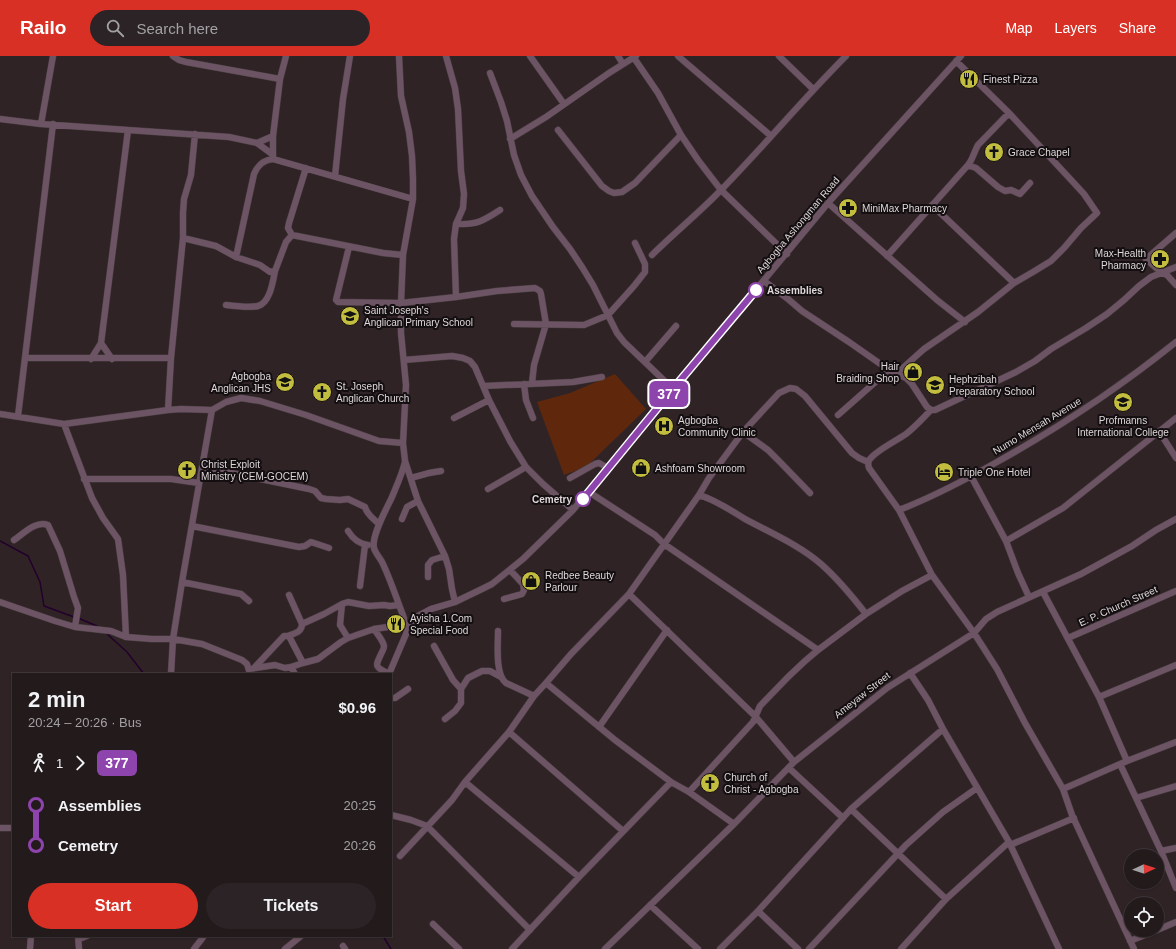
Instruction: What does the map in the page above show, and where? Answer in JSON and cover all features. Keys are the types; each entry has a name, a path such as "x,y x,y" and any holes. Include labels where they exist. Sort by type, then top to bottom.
{"street":[{"path":"41,124 53,56"},
{"path":"173,56 186,62 280,79"},
{"path":"272,157 280,79 286,56"},
{"path":"335,176 343,99 350,56"},
{"path":"399,56 401,96 409,132 414,179 402,255 401,333 406,385 403,443 405,460 418,501 445,556 455,602"},
{"path":"446,56 455,88 458,109 461,171 464,194 463,208 456,224 454,239 456,297"},
{"path":"618,56 623,64"},
{"path":"678,56 771,136"},
{"path":"779,56 813,89"},
{"path":"652,255 721,190 813,89 846,56"},
{"name":"Agbogba Ashongman Road","path":"389,673 407,625 423,612 455,602 492,584 523,559 573,510 828,203 961,56"},
{"path":"533,57 564,104"},
{"path":"510,139 546,117 635,57 658,93 681,135 721,190 787,254"},
{"path":"896,374 924,349 964,322 1014,283 1051,261 1097,213 1084,194 1009,113 956,61"},
{"path":"490,73 502,102 510,139 521,175 532,196 582,267 593,285 617,333 624,342 673,389"},
{"path":"887,256 968,165 972,159 974,150 978,145 1009,113"},
{"path":"0,119 41,124 230,137 258,143 272,157 412,198"},
{"path":"18,416 54,124"},
{"path":"91,359 102,343 128,130"},
{"path":"558,130 602,186 614,193 622,192 635,183 681,135"},
{"path":"168,410 171,358 183,238 184,199 191,175 195,134"},
{"path":"258,143 274,136"},
{"path":"236,257 254,174 257,167 262,162 272,157"},
{"path":"968,165 976,168 998,187 1005,191 1011,190 1020,194 1030,183"},
{"path":"306,168 289,223 288,228 292,234 383,253 402,255"},
{"path":"828,203 937,300 964,322"},
{"path":"932,205 1014,283"},
{"path":"456,224 478,223 500,210"},
{"path":"1176,233 1146,259 1166,275 1176,286"},
{"path":"226,305 258,306 265,302 270,292 275,271 286,242 292,234"},
{"path":"183,238 216,246 236,257 260,265 270,272 275,271"},
{"path":"514,324 584,325 608,315 645,272 645,264 635,244"},
{"path":"350,246 338,302 401,303 456,297 497,290 535,288 540,291 546,324 534,365 532,383"},
{"path":"1134,949 1074,818 1063,789 996,669 974,633 932,575 899,510 869,468 868,462 878,452 907,433 930,410 940,408 1035,361 1051,349 1107,314 1151,277 1176,267"},
{"path":"764,281 802,311 889,370 906,378 930,410"},
{"path":"645,362 676,326"},
{"name":"Numo Mensah Avenue","path":"899,510 944,491 1046,434 1088,407 1176,342"},
{"path":"102,343 112,359"},
{"path":"404,360 452,356 470,361 475,367 489,400 510,441 526,467 542,484 573,510"},
{"path":"26,358 171,358"},
{"path":"838,415 889,370"},
{"path":"484,386 573,382 602,378"},
{"path":"524,384 526,400 533,418"},
{"path":"400,856 452,800 465,782 509,732 534,696 571,654 629,594 742,432 779,394 790,388 796,389 805,396 852,453 868,462"},
{"path":"0,414 64,424 168,410 212,410 226,402 241,398 260,401 306,415 379,441 403,443"},
{"path":"454,418 489,400"},
{"path":"171,673 173,639 212,410"},
{"path":"1006,541 1063,508 1176,418"},
{"path":"64,424 92,498 102,518 118,539 123,575 126,637"},
{"path":"1160,431 1176,458"},
{"path":"742,432 768,450 810,493"},
{"path":"251,671 275,665 285,668 291,667 318,659 348,638 374,629 407,625 383,563 374,549 379,524 392,497 405,460"},
{"path":"570,478 595,464 599,463 608,468"},
{"path":"202,466 309,489 315,491 321,498 326,500 348,499 365,507 370,516 379,524"},
{"path":"488,489 526,467"},
{"path":"410,478 441,471"},
{"path":"971,476 1006,541 1029,597"},
{"path":"84,479 171,479 199,483"},
{"path":"589,492 655,536 664,544 818,650"},
{"path":"699,495 720,503 737,514 768,530 820,563 844,586 866,614"},
{"path":"402,519 407,507 418,501"},
{"name":"Ameyaw Street","path":"605,949 734,824 794,762 887,688 974,633 986,619 997,612 1081,574 1132,546 1176,519"},
{"path":"14,540 36,525 48,525 60,551 78,608 75,627"},
{"path":"192,526 299,547 305,546 311,542 329,548"},
{"path":"348,531 353,539 365,545 374,546"},
{"path":"360,586 365,545"},
{"path":"428,577 428,565 432,560 445,556"},
{"path":"504,600 522,594 524,590 523,584 510,570"},
{"path":"688,792 752,722 760,706 788,676 818,650 866,614 902,591 932,575"},
{"path":"182,582 241,594 249,601"},
{"name":"E. P. Church Street","path":"1068,638 1176,591"},
{"path":"1042,592 1099,697 1127,761"},
{"path":"629,594 755,716 794,762"},
{"path":"251,671 284,636 288,636 301,630 302,624 289,596"},
{"path":"0,602 55,622 75,627 111,631 126,637 173,639 202,644 242,660 247,664 251,671"},
{"path":"302,624 348,602 370,606 399,605"},
{"path":"342,604 340,625 348,638"},
{"path":"374,629 384,646 384,650 376,663 378,668 387,673"},
{"path":"599,727 667,630"},
{"path":"498,631 501,677"},
{"path":"288,636 303,663"},
{"path":"434,646 453,680 461,689"},
{"path":"1099,697 1176,665"},
{"path":"291,667 294,673"},
{"path":"445,719 455,711 461,703 461,689 468,678 482,671 490,671 501,677 506,683 534,696"},
{"path":"910,673 928,700 943,729 1010,844 1059,949"},
{"path":"546,683 615,740 671,782 734,824"},
{"path":"392,698 395,698 408,690"},
{"path":"720,949 758,911 851,809 943,729"},
{"path":"509,732 624,831"},
{"path":"1063,789 1127,761 1176,742"},
{"path":"1120,764 1160,849"},
{"path":"789,768 842,818"},
{"path":"465,782 579,877"},
{"path":"512,949 671,782"},
{"path":"1136,798 1176,786"},
{"path":"809,949 906,845 943,812 977,788"},
{"path":"851,809 946,899"},
{"path":"392,815 427,826 530,930"},
{"path":"901,949 946,899 1010,844 1074,818"},
{"path":"0,828 12,828"},
{"path":"1164,850 1176,848"},
{"path":"1164,858 1176,888"},
{"path":"650,905 698,949"},
{"path":"758,911 798,949"},
{"path":"1164,927 1176,922"},
{"path":"433,924 459,949"},
{"path":"30,949 31,937"},
{"path":"194,949 203,937"},
{"path":"285,949 300,937"},
{"path":"1130,941 1140,937"},
{"path":"78,938 79,949"}],"shaded area":[{"path":"615,374 646,409 586,467 564,475 537,402 570,393"}],"waterway":[{"path":"0,541 28,556 40,582 44,606 74,617"},
{"path":"78,618 97,626"},
{"path":"106,633 127,652 143,673"},
{"path":"384,937 391,949"}],"bus line":[{"name":"377","path":"583,499 756,290"}],"place":[{"name":"Finest Pizza","path":"969,79"},
{"name":"Grace Chapel","path":"994,152"},
{"name":"MiniMax Pharmacy","path":"848,208"},
{"name":"Max-Health Pharmacy","path":"1160,259"},
{"name":"Assemblies","path":"756,290"},
{"name":"Saint Joseph's Anglican Primary School","path":"350,316"},
{"name":"Hair Braiding Shop","path":"913,372"},
{"name":"Agbogba Anglican JHS","path":"285,382"},
{"name":"Hephzibah Preparatory School","path":"935,385"},
{"name":"St. Joseph Anglican Church","path":"322,392"},
{"name":"Profmanns International College","path":"1123,402"},
{"name":"Agbogba Community Clinic","path":"664,426"},
{"name":"Ashfoam Showroom","path":"641,468"},
{"name":"Christ Exploit Ministry (CEM-GOCEM)","path":"187,470"},
{"name":"Triple One Hotel","path":"944,472"},
{"name":"Cemetry","path":"583,499"},
{"name":"Redbee Beauty Parlour","path":"531,581"},
{"name":"Ayisha 1.Com Special Food","path":"396,624"},
{"name":"Church of Christ - Agbogba","path":"710,783"}]}
